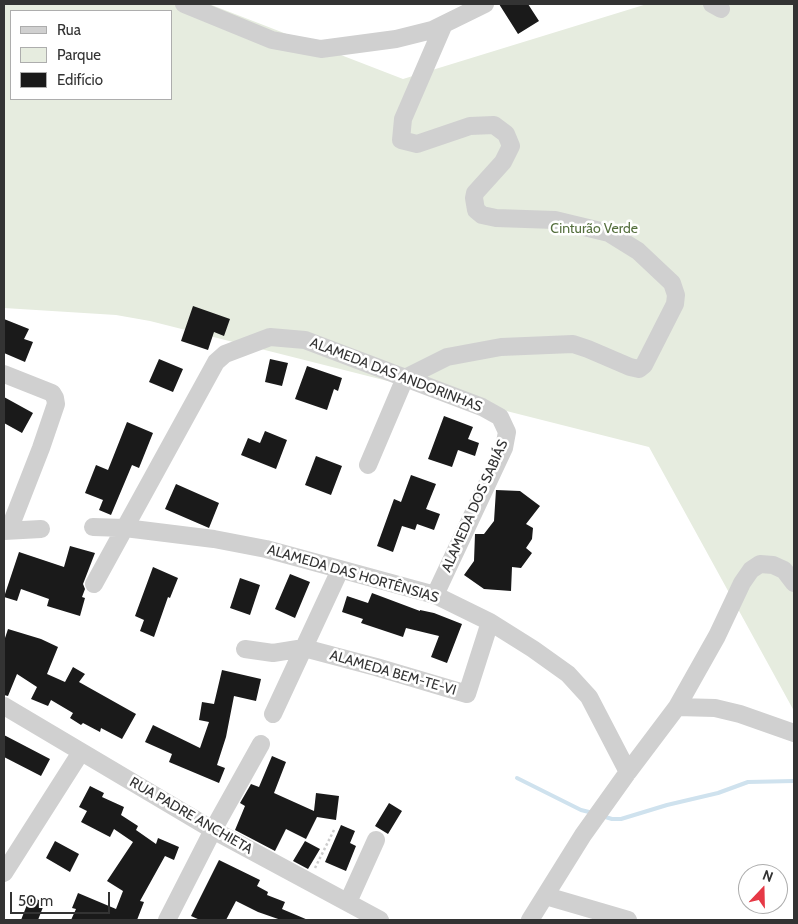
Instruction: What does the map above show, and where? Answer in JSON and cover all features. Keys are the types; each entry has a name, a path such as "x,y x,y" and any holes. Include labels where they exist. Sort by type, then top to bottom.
{"street":[{"path":"184,4 272,40 321,49 396,39 432,30 485,4"},
{"path":"368,465 405,378 447,357 501,347 573,344 588,348 630,367 639,369 644,365 675,304 676,295 672,283 638,251 609,234 555,220 496,218 482,215 476,210 475,193 503,162 511,146 506,134 494,125 470,126 417,144 401,140 403,119 444,24"},
{"name":"ALAMEDA DAS ANDORINHAS","path":"94,584 216,362 225,354 270,337 305,340 482,407 500,417"},
{"path":"4,374 46,390 52,393 55,398 55,410 6,531 41,529"},
{"name":"ALAMEDA DOS SABIÁS","path":"435,595 504,448 507,432 500,417"},
{"name":"ALAMEDA DAS HORTÊNSIAS","path":"93,527 125,528 214,539 266,549 435,595 490,622 568,674 589,697 628,772"},
{"path":"530,920 583,835 677,707 717,636 742,583 751,570 760,564 773,565 784,570 794,583"},
{"path":"273,714 340,570"},
{"name":"ALAMEDA BEM-TE-VI","path":"304,648 376,666 467,694 490,622"},
{"path":"245,649 273,652 304,648"},
{"name":"RUA PADRE ANCHIETA","path":"4,706 213,830 380,920"},
{"path":"677,707 715,708 740,714 794,733"},
{"path":"167,920 260,744"},
{"path":"4,872 81,752"},
{"path":"348,902 376,840"},
{"path":"546,896 628,920"}],"path":[{"path":"308,881 334,830"}],"green space":[{"name":"Cinturão Verde","path":"4,4 209,4 403,79 647,4 794,4 794,711 649,447 150,321 116,315 4,308"}],"building":[{"path":"499,4 528,4 539,21 518,34"},
{"path":"193,306 230,319 224,336 214,332 208,350 181,341"},
{"path":"4,319 29,329 24,339 33,342 25,362 4,353"},
{"path":"159,359 183,369 173,392 149,382"},
{"path":"270,359 288,363 282,386 265,382"},
{"path":"307,366 342,378 338,391 334,389 327,410 295,399"},
{"path":"4,397 33,413 22,433 4,423"},
{"path":"444,416 473,427 468,439 479,443 475,456 458,450 452,467 428,459"},
{"path":"127,422 153,433 139,468 132,465 111,515 99,510 103,500 85,493 96,465 108,470"},
{"path":"265,431 287,440 276,469 241,455 248,438 260,443"},
{"path":"316,456 342,466 331,495 305,485"},
{"path":"411,475 436,484 426,509 440,514 434,530 417,524 415,530 402,526 393,552 377,546 394,499 401,502"},
{"path":"176,484 219,503 209,528 165,509"},
{"path":"496,490 520,491 540,506 526,524 533,528 532,539 526,548 532,553 521,568 512,567 511,591 484,589 464,575 474,561 475,534 484,534 494,521"},
{"path":"70,546 95,553 83,584 85,589 82,597 85,598 80,616 47,606 49,599 21,589 17,601 4,597 19,552 64,567"},
{"path":"153,567 178,578 170,598 168,597 154,637 140,631 144,620 135,616"},
{"path":"290,574 310,582 295,618 275,609"},
{"path":"240,578 260,585 250,615 230,608"},
{"path":"372,593 462,624 447,663 431,657 439,636 406,628 403,637 361,623 363,619 342,612 347,596 368,603"},
{"path":"8,629 41,639 58,647 47,674 65,682 73,667 85,674 79,682 136,714 122,739 101,728 100,732 83,723 81,725 70,718 73,713 51,700 48,706 31,699 37,687 17,674 8,696 4,695 4,641"},
{"path":"222,670 261,679 256,701 234,696 226,737 217,765 225,768 219,783 169,762 172,754 145,742 153,725 200,748 209,722 199,720 202,702 214,704"},
{"path":"4,735 50,759 41,776 4,757"},
{"path":"272,756 286,762 274,793 314,811 316,793 339,796 336,820 317,817 306,839 286,829 275,851 235,830 245,806 240,803 251,784 259,787"},
{"path":"90,786 104,793 102,797 124,807 121,815 138,826 136,830 156,844 158,838 179,847 174,860 165,856 140,901 144,902 137,920 71,920 76,909 72,908 78,893 116,909 123,891 107,881 133,842 114,829 110,837 81,822 87,811 79,807"},
{"path":"389,803 402,811 388,834 375,826"},
{"path":"341,825 355,831 350,843 356,846 346,871 325,862"},
{"path":"55,841 79,854 70,872 46,858"},
{"path":"305,841 320,849 308,869 293,861"},
{"path":"219,860 260,880 257,886 268,892 267,895 285,902 282,909 308,920 281,920 258,912 236,901 226,920 200,920 191,916"},
{"path":"30,897 45,902 38,920 21,920"}],"waterway":[{"path":"517,778 581,810 593,813"},
{"path":"602,816 621,819 667,805 718,793 748,782 794,781"}]}
